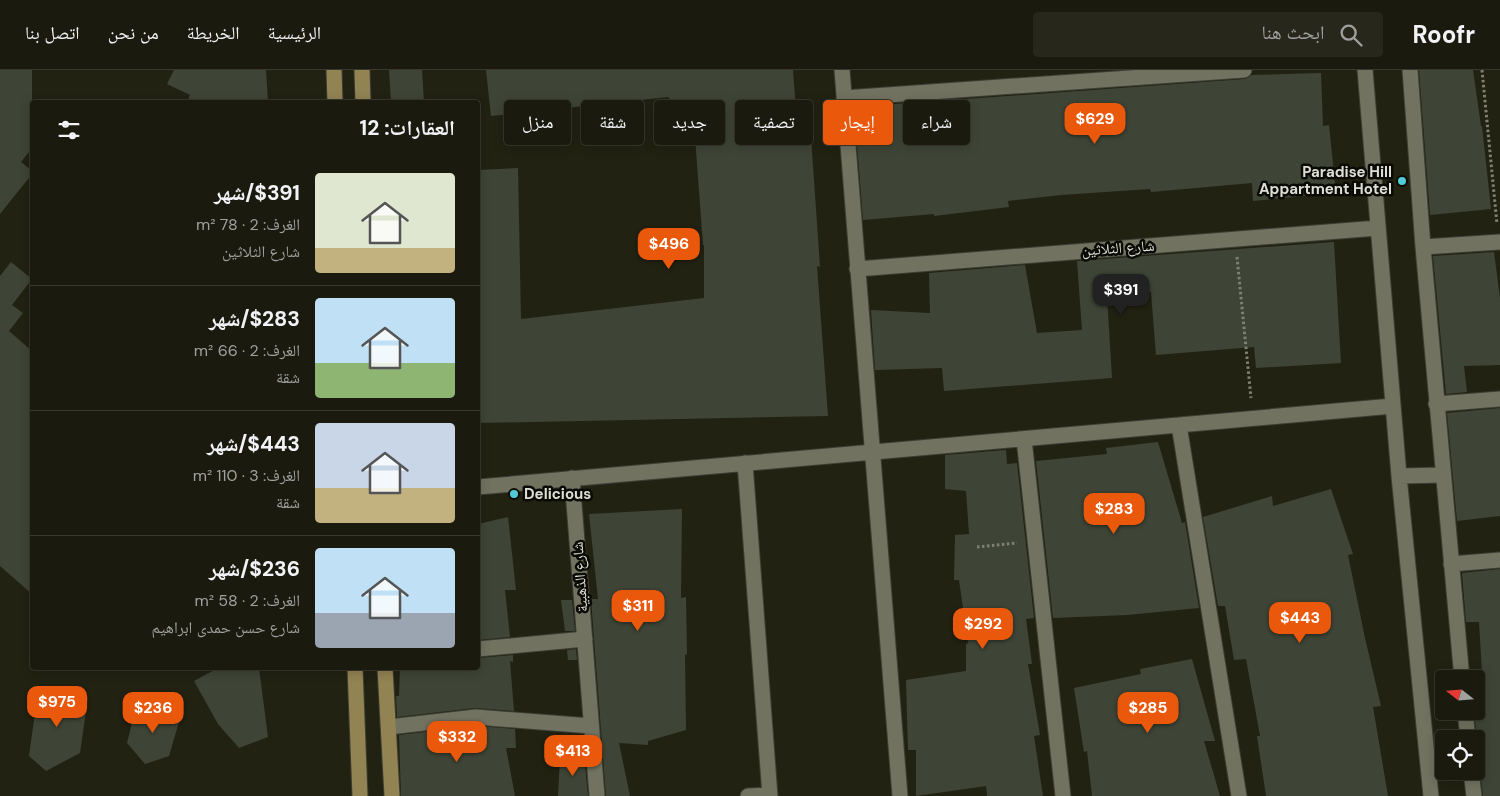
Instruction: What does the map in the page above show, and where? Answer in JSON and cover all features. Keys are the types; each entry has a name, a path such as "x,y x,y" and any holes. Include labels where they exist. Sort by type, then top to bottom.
{"main road":[{"path":"334,70 335,100"},
{"path":"362,70 363,100"},
{"path":"355,670 360,796"},
{"path":"386,670 392,796"}],"street":[{"path":"842,70 900,796"},
{"path":"844,98 1244,70"},
{"path":"1365,70 1399,476 1431,796"},
{"path":"1410,70 1436,404 1461,670"},
{"name":"شارع الثلاثين","path":"857,269 1378,228"},
{"path":"1423,247 1499,242"},
{"path":"1436,404 1500,399"},
{"path":"480,487 1393,406"},
{"path":"1179,425 1238,796"},
{"path":"1024,439 1063,796"},
{"path":"744,463 770,795 748,796"},
{"path":"1399,476 1443,475"},
{"name":"شارع الذهبية","path":"572,478 597,796"},
{"path":"1451,564 1500,560"},
{"path":"480,649 585,639"},
{"path":"388,726 476,717 591,726"},
{"path":"1472,780 1474,796"}],"path":[{"path":"1482,70 1499,242"},
{"path":"1235,239 1253,418"},
{"path":"977,547 1035,541"}],"building":[{"path":"0,70 32,70 30,151 21,162 30,169 30,176 0,214"},
{"path":"174,70 266,70 268,100 188,100 190,95 167,84"},
{"path":"389,70 422,70 424,100 391,100"},
{"path":"486,70 793,70 795,100 735,100 735,145 812,145 820,267 817,266 828,416 480,423 480,170 518,168 521,319 704,298 704,245 696,145 725,145 725,100 671,100 668,97 640,100 581,100 581,106 571,107 571,100 504,100 504,115 491,116"},
{"path":"1419,70 1473,70 1482,126 1491,209 1430,215"},
{"path":"1321,73 1323,126 1329,125 1336,193 1253,201 1252,183 1151,192 1150,189 1061,195 1008,201 1009,207 934,216 934,214 863,220 857,145 893,145 893,104 903,103 903,145 970,145 970,100 952,100 1245,79 1252,75"},
{"path":"1334,242 1341,363 1256,368 1254,347 1156,355 1151,292 1107,296 1112,378 944,391 942,368 875,370 871,310 930,313 929,273 1025,265 1037,333 1082,330 1077,261"},
{"path":"1494,252 1500,298 1500,365 1464,366 1467,392 1446,394 1433,256"},
{"path":"11,262 30,277 30,282 12,305 23,313 9,331 30,349 30,592 0,566 0,276"},
{"path":"1500,408 1500,516 1457,521 1447,413"},
{"path":"1158,442 1182,523 1185,522 1199,608 1127,615 1053,618 1036,461 1107,454 1106,448"},
{"path":"1006,450 1007,464 1017,463 1034,618 1026,619 1032,664 1028,664 1040,735 1034,736 1043,796 987,796 986,786 916,796 916,750 908,750 906,680 966,671 966,644 968,643 959,580 954,580 955,535 969,534 966,491 945,489 945,455"},
{"path":"1331,489 1353,554 1348,555 1381,706 1373,707 1388,796 1266,796 1257,736 1260,736 1246,659 1234,660 1225,606 1218,606 1203,517 1272,496 1273,506"},
{"path":"682,509 681,598 686,597 686,730 648,741 648,745 619,743 630,796 606,796 591,599 598,599 589,514"},
{"path":"508,517 516,590 505,590 510,637 480,640 480,524"},
{"path":"1500,569 1500,796 1483,796 1481,780 1485,780 1485,730 1476,730 1475,720 1485,720 1485,670 1482,670 1479,622 1466,622 1462,573"},
{"path":"561,600 572,600 575,631 565,631"},
{"path":"576,649 577,660 568,660 567,650"},
{"path":"513,655 513,662 510,661 514,711 475,708 397,717 396,696 399,696 400,670 480,670 480,658"},
{"path":"1192,659 1215,741 1204,741 1220,796 1092,796 1087,751 1084,752 1074,688 1141,674 1140,669"},
{"path":"214,670 259,670 268,737 239,748 218,724 194,681"},
{"path":"38,691 88,697 80,753 46,771 29,756"},
{"path":"149,706 181,715 169,756 145,764 127,743 133,719"},
{"path":"476,726 515,729 516,748 506,748 515,796 401,796 399,735"},
{"path":"584,755 588,796 558,796 560,758"}],"place":[{"name":"Paradise Hill Appartment Hotel","path":"1402,181"},
{"name":"Delicious","path":"514,494"}]}
